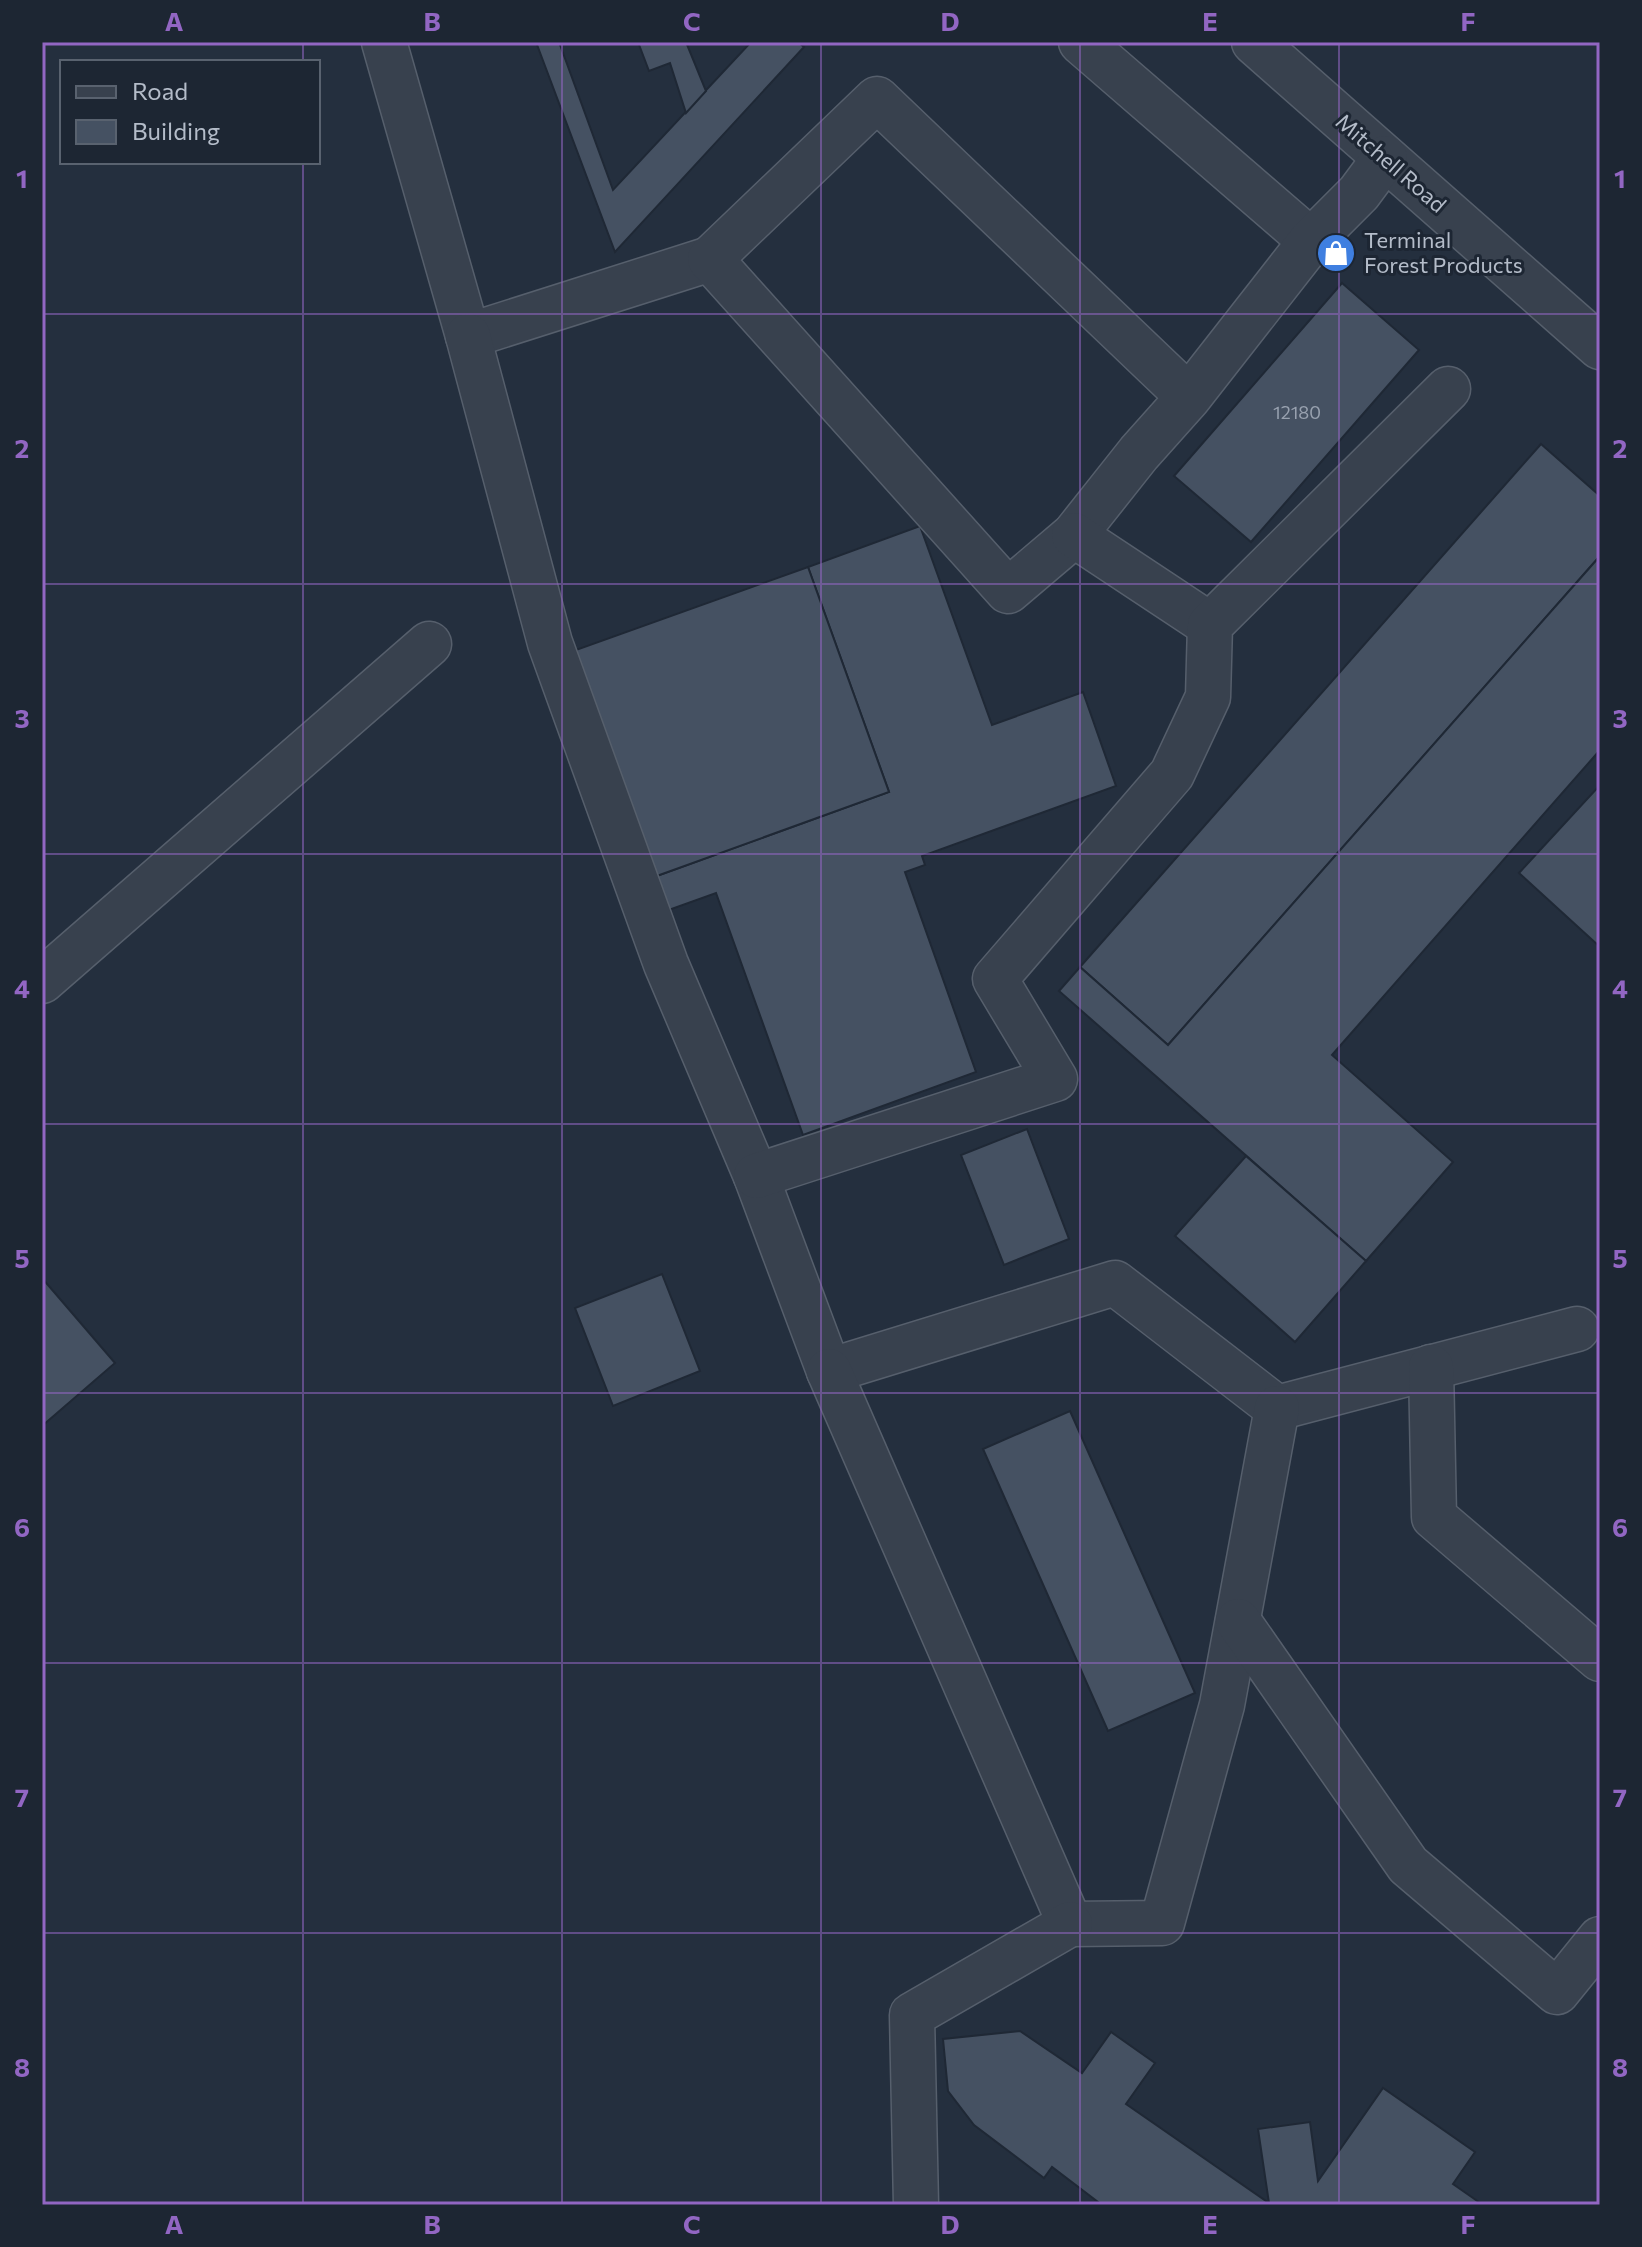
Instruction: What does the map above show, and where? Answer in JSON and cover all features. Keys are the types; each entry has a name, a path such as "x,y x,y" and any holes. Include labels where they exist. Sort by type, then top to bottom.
{"street":[{"path":"384,42 468,336 550,643 666,964 756,1176 829,1371 1070,1924"},
{"path":"1081,42 1311,241"},
{"name":"Mitchell Road","path":"1254,42 1600,347"},
{"path":"468,336 710,259 877,99 1189,397"},
{"path":"710,259 1008,591 1074,535 1139,453 1189,397 1311,241 1359,193 1385,158"},
{"path":"756,1176 1055,1079 995,979 1172,774 1208,697 1210,625 1448,389"},
{"path":"1074,535 1210,625"},
{"path":"42,981 429,644"},
{"path":"829,1371 1115,1283 1277,1408"},
{"path":"1277,1408 1592,1321"},
{"path":"1431,1367 1434,1517 1600,1659"},
{"path":"916,2205 912,2015 1070,1924 1162,1923 1222,1705 1277,1408"},
{"path":"1238,1621 1408,1865 1557,1992 1600,1939"}],"building":[{"path":"536,42 559,42 613,190 751,42 798,42 804,47 615,252"},
{"path":"638,42 686,42 706,91 686,113 670,63 649,71"},
{"path":"1342,283 1419,350 1251,542 1174,476"},
{"path":"1541,444 1600,496 1600,556 1168,1045 1080,967"},
{"path":"920,526 992,725 1083,692 1116,786 922,856 925,865 905,872 976,1072 803,1135 716,893 666,911 654,877 889,792 808,567"},
{"path":"1600,556 1600,750 1332,1055 1453,1162 1366,1261 1059,991 1080,967 1168,1045"},
{"path":"808,567 889,792 654,877 573,651"},
{"path":"1600,785 1600,947 1519,873"},
{"path":"1027,1129 1069,1239 1004,1265 961,1155"},
{"path":"1246,1156 1366,1261 1295,1342 1175,1236"},
{"path":"662,1274 700,1371 613,1406 575,1308"},
{"path":"42,1278 115,1363 42,1426"},
{"path":"1070,1411 1195,1693 1108,1731 983,1449"},
{"path":"1020,2031 1082,2073 1111,2032 1155,2063 1126,2104 1269,2203 1258,2129 1310,2122 1318,2181 1383,2088 1475,2152 1453,2184 1483,2205 1102,2205 1052,2167 1044,2178 974,2125 948,2091 943,2039"}],"place":[{"name":"Terminal Forest Products","path":"1336,253"}]}
